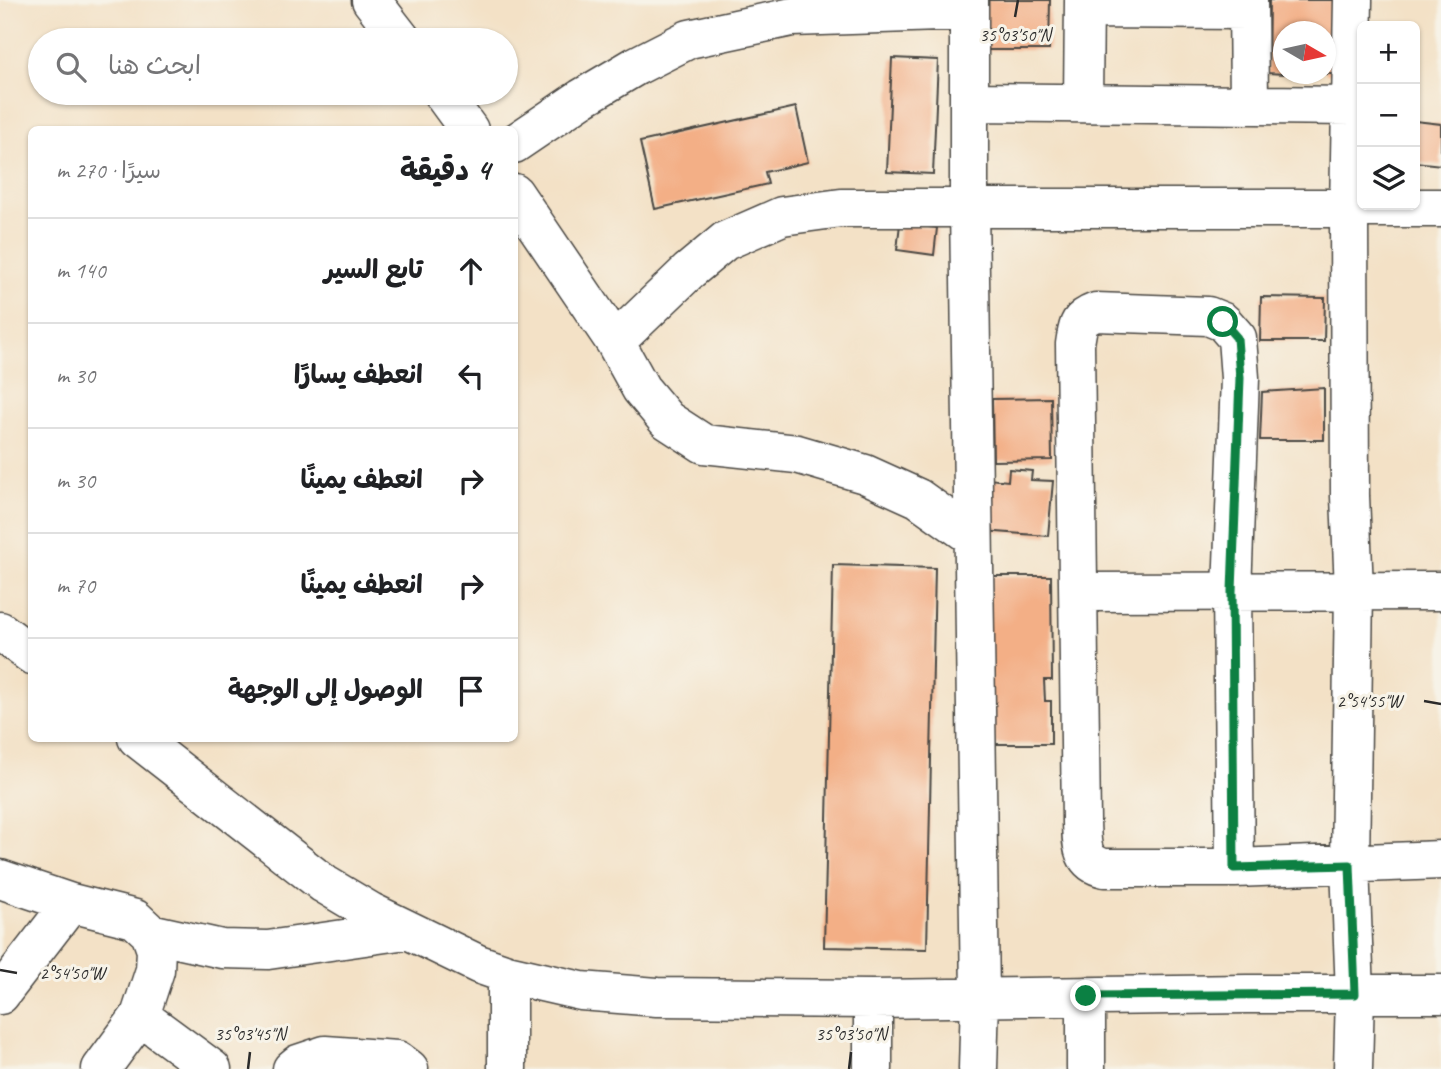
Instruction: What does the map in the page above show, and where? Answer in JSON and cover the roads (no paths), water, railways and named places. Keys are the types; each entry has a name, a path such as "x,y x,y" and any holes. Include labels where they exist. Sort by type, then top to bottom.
{"street":[{"path":"371,0 393,28"},
{"path":"1353,0 1349,210 1350,496 1354,590 1350,865 1355,994 1353,1069"},
{"path":"1083,101 1084,4 1248,5 1250,104"},
{"path":"518,141 582,98 689,39 792,17 969,5 969,206 980,998 978,1069"},
{"path":"969,102 1083,101 1351,106"},
{"path":"451,105 466,126"},
{"path":"518,199 615,342 641,389 667,421 704,444 797,454 865,474 918,498 973,537"},
{"path":"615,342 689,271 725,242 782,216 841,208 969,206 1349,210 1441,208"},
{"path":"1234,868 1232,591 1240,378 1237,338 1223,322 1208,316 1096,312 1085,316 1078,324 1075,344 1081,822 1082,840 1088,859 1093,865 1105,867 1234,868 1441,860"},
{"path":"1079,592 1441,591"},
{"path":"0,631 28,652"},
{"path":"143,742 324,884 406,930 478,964 507,974 581,991 657,997 873,999 1441,994"},
{"path":"0,879 71,903 135,919 150,933 156,950 155,970 140,1016 100,1069"},
{"path":"0,995 71,903"},
{"path":"150,933 222,949 268,950 406,930"},
{"path":"507,974 507,1069"},
{"path":"1086,996 1086,1069"},
{"path":"873,999 873,1069"},
{"path":"140,1016 212,1069"},
{"path":"292,1069 325,1055 397,1060 410,1069"}]}
